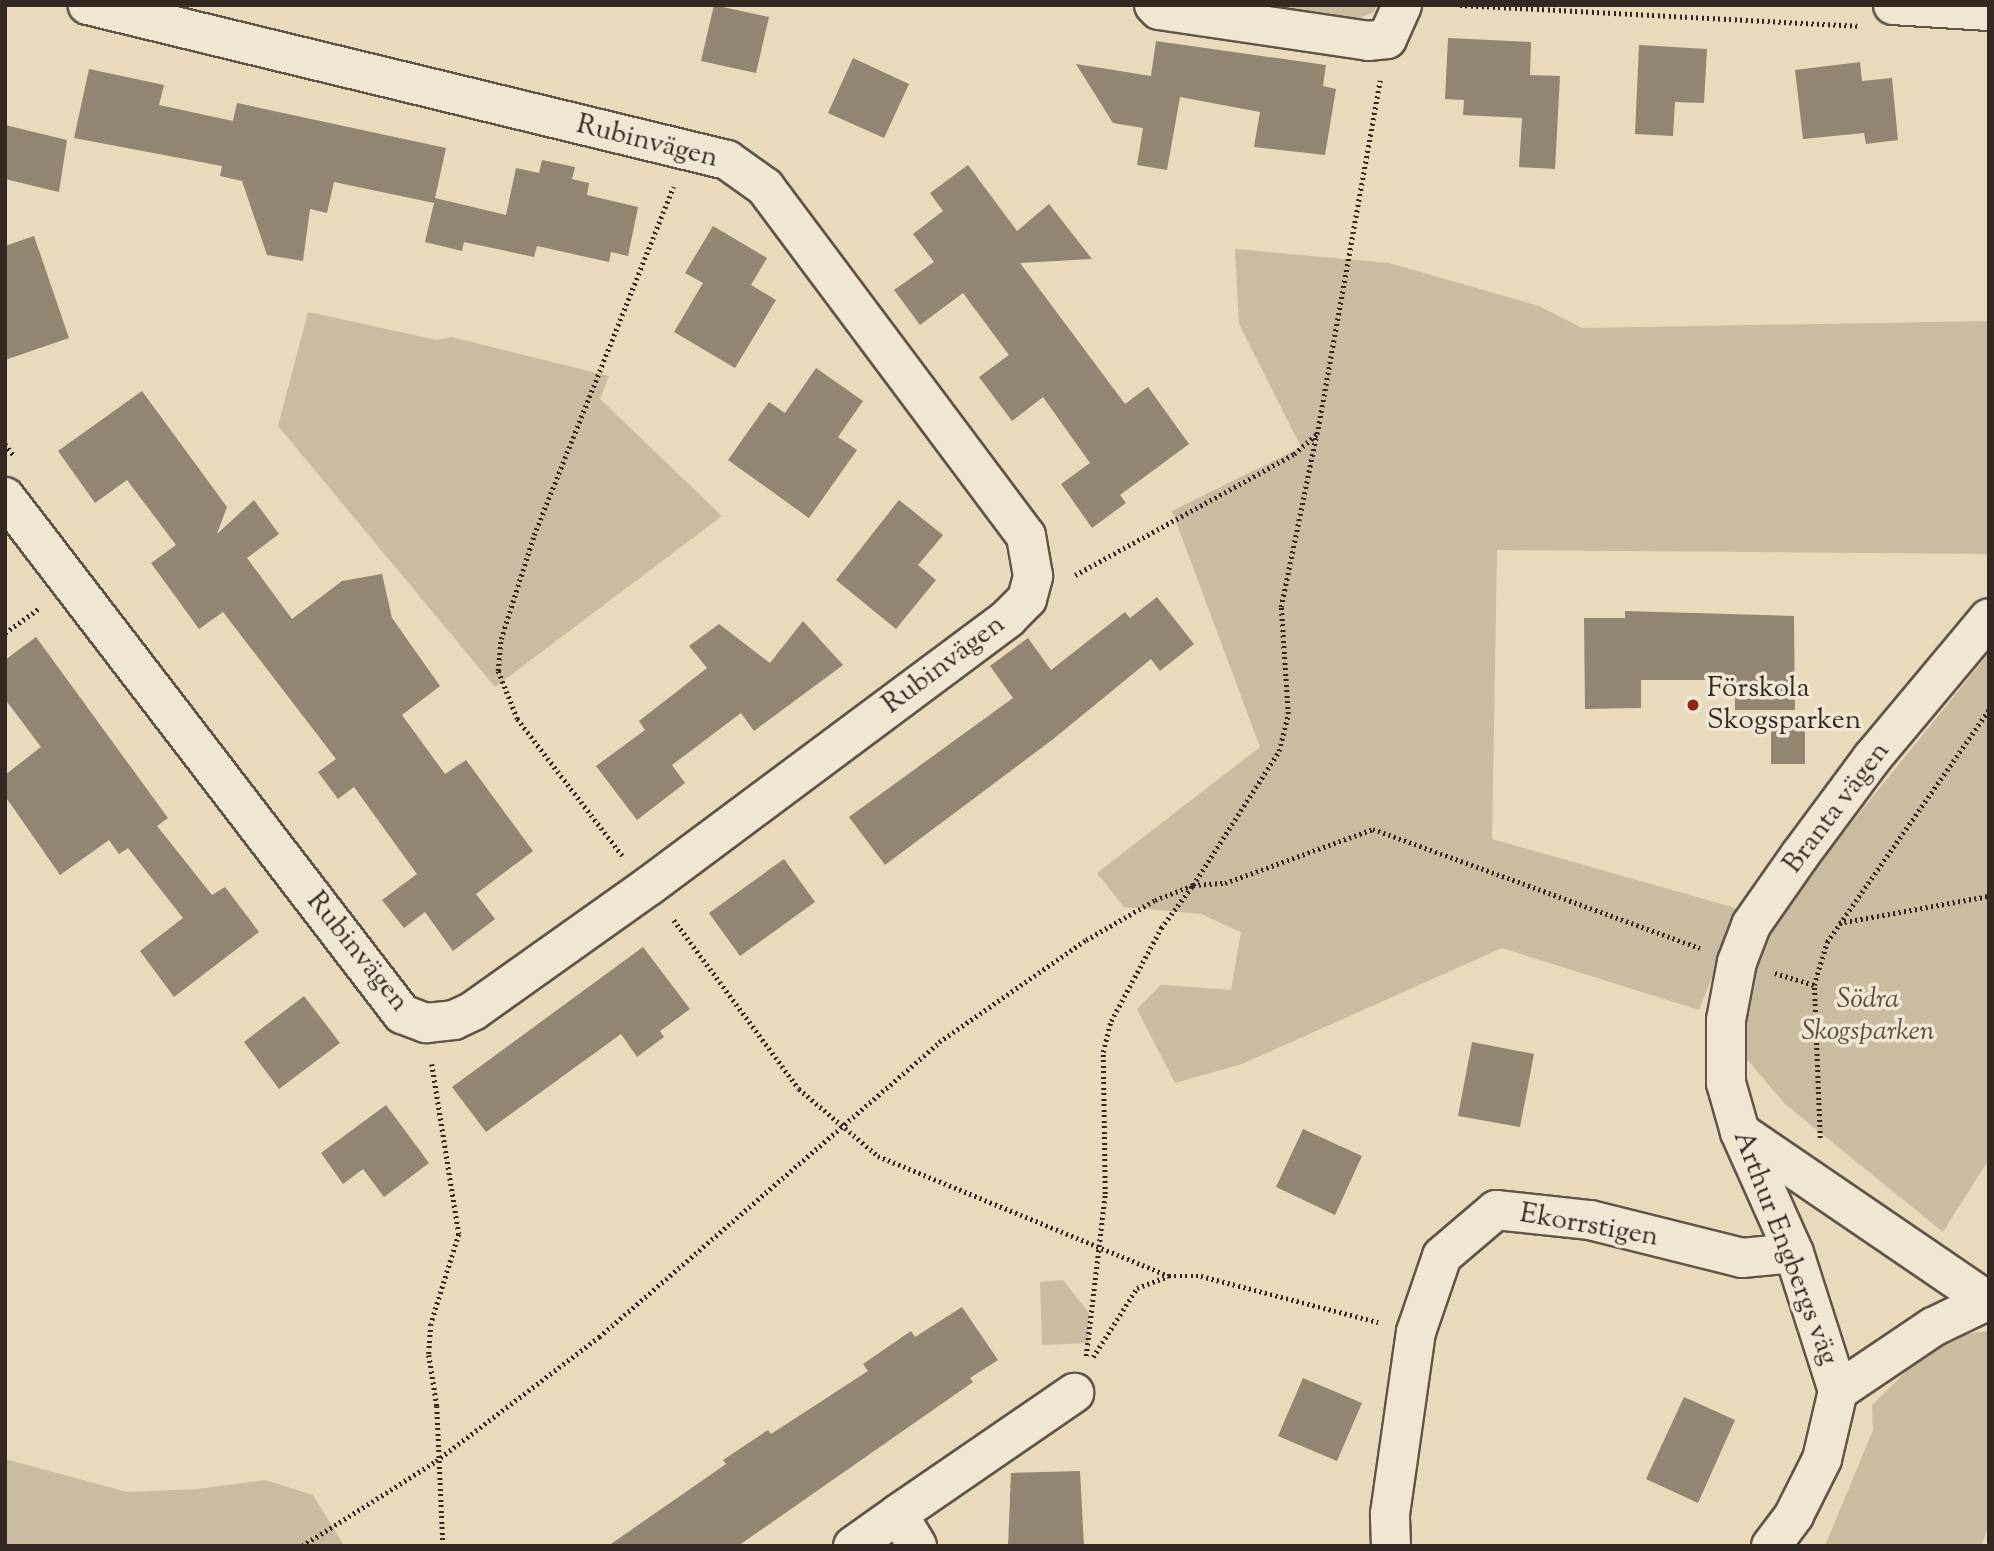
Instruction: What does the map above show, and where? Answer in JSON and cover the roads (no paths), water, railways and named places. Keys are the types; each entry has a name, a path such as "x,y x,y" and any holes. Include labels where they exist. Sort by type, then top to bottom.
{"street":[{"name":"Rubinvägen","path":"13,482 402,1014 426,1023 454,1020 473,1011 649,886 1008,618 1027,598 1033,576 1026,536 765,187 727,160 88,5"},
{"path":"1154,5 1159,10 1368,41 1394,22"},
{"path":"1878,16 1989,11"},
{"name":"Branta vägen","path":"1726,1020 1737,962 1751,925 1872,758 1989,618"},
{"name":"Arthur Engbergs väg","path":"1726,1020 1726,1083 1740,1132 1794,1253 1838,1391 1822,1460 1794,1515 1771,1546"},
{"path":"1740,1132 1822,1185 1988,1302"},
{"name":"Ekorrstigen","path":"1391,1546 1390,1514 1416,1332 1442,1256 1496,1210 1590,1220 1742,1258 1794,1253"},
{"path":"1838,1391 1933,1327 1988,1302"},
{"path":"853,1546 907,1530 1079,1382"}],"place":[{"name":"Förskola Skogsparken","path":"1693,705"}],"park label":[{"name":"Södra Skogsparken","path":"1868,1016"}]}
